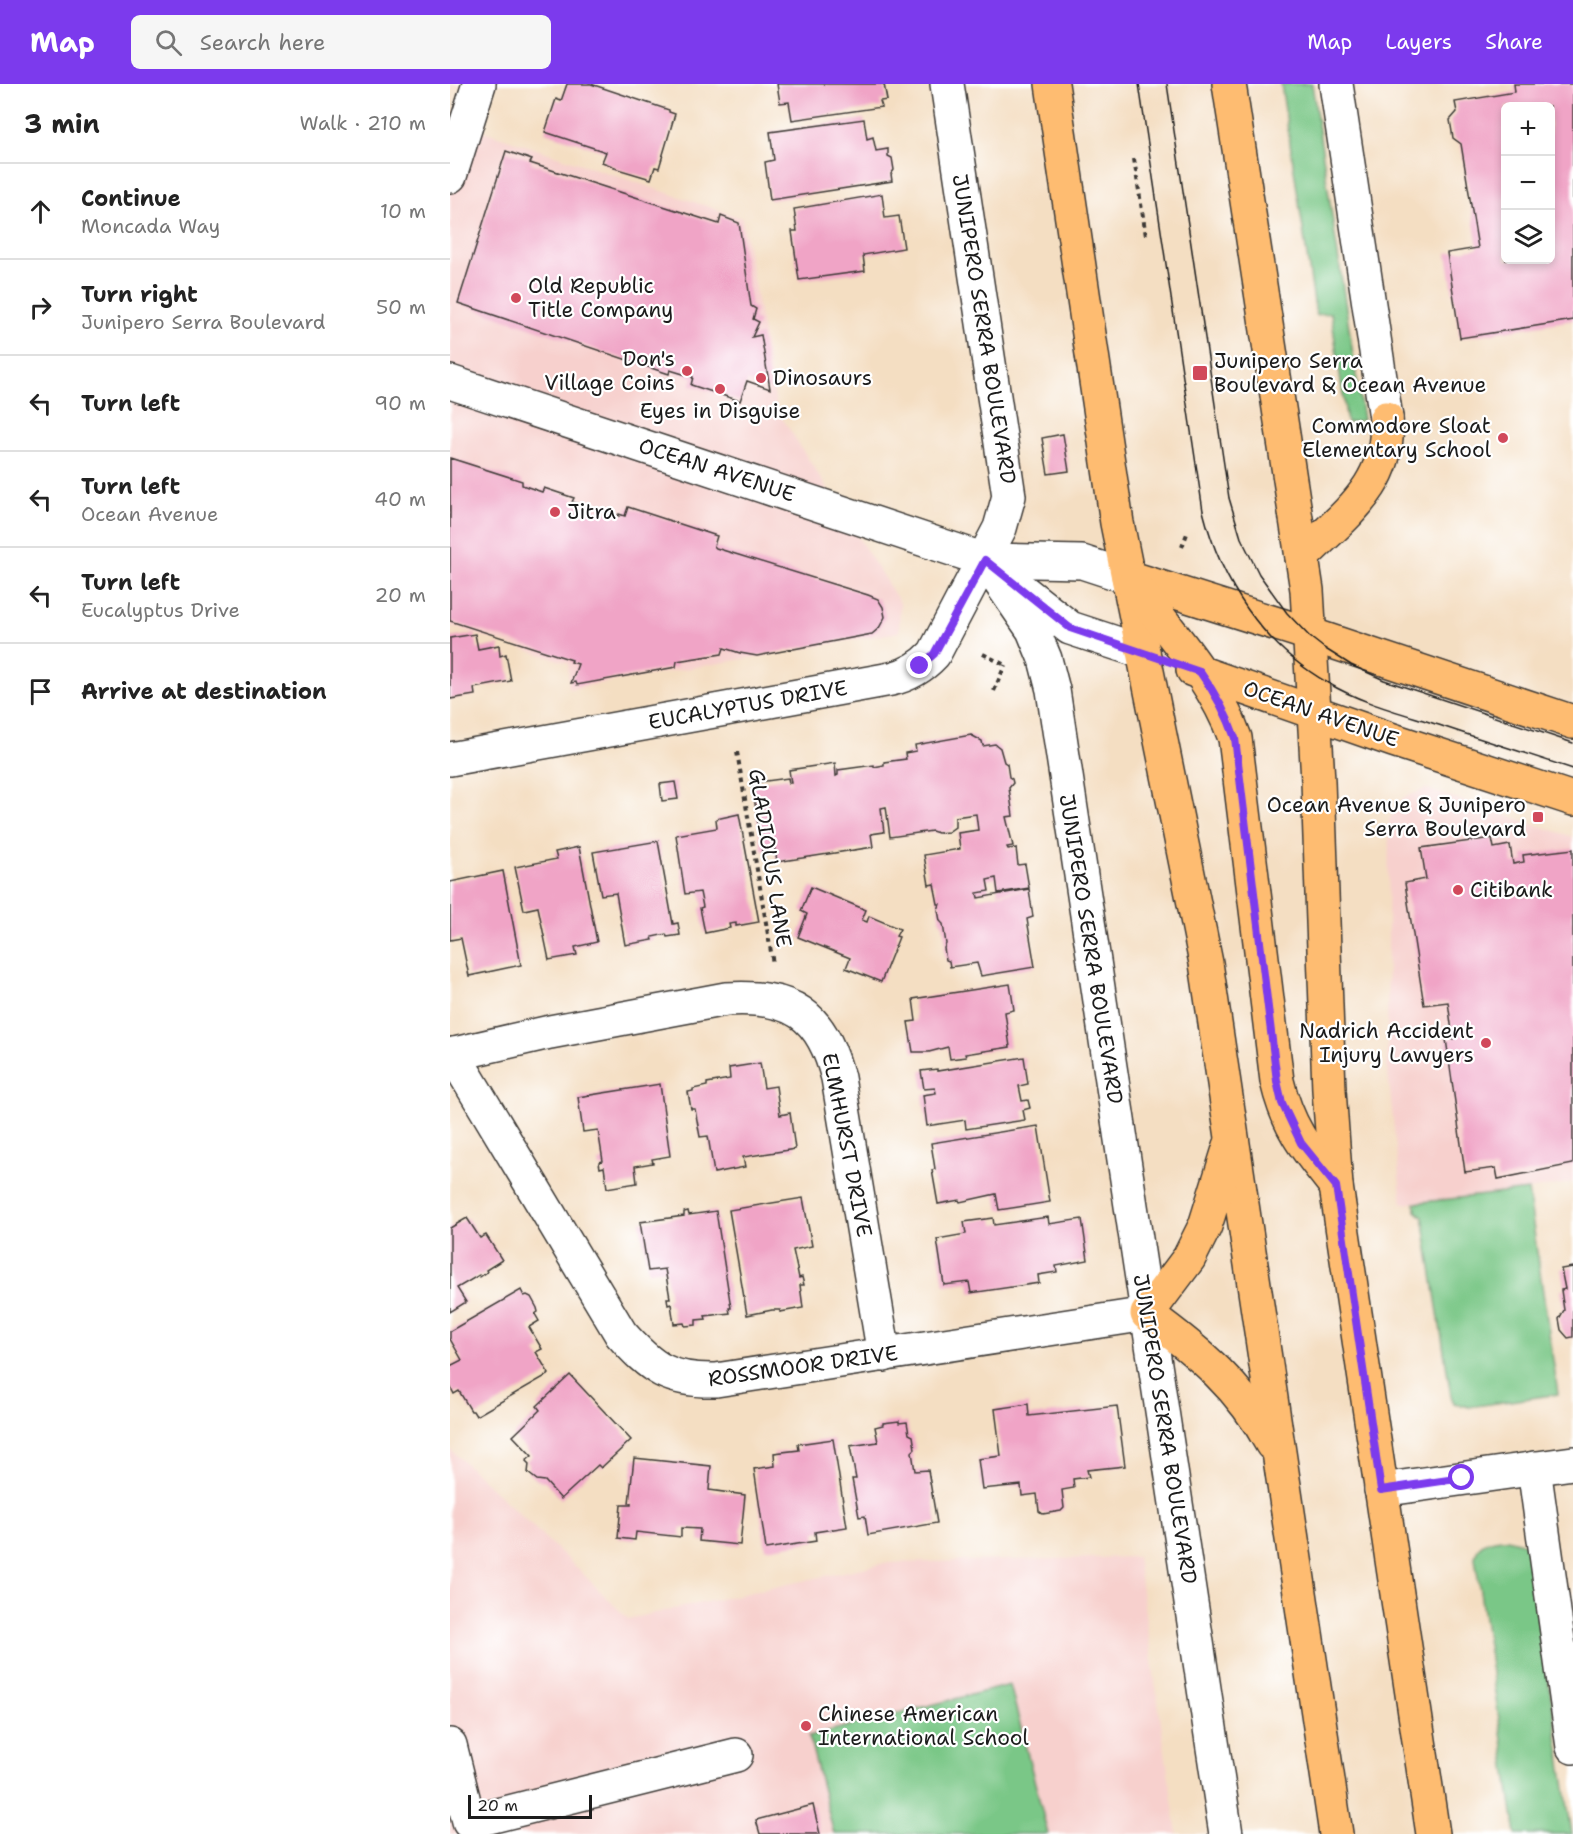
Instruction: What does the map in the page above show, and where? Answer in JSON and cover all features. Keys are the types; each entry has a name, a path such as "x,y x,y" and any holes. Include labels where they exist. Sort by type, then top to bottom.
{"main road":[{"path":"1052,84 1117,523 1200,927 1336,1834"},
{"path":"1229,84 1302,557 1310,634 1329,1090 1336,1186 1433,1834"},
{"path":"1302,557 1355,504 1375,478 1386,448 1386,418"},
{"path":"1128,577 1220,702 1235,738 1277,1081 1282,1103 1301,1143 1336,1186"},
{"name":"OCEAN AVENUE","path":"1128,577 1310,634 1573,722"},
{"name":"OCEAN AVENUE","path":"1143,652 1314,713 1573,799"},
{"path":"1232,1139 1205,1226 1189,1258 1148,1314 1187,1343 1222,1374 1262,1427 1280,1460"}],"street":[{"path":"450,176 479,84"},
{"name":"JUNIPERO SERRA BOULEVARD","path":"947,84 1009,496 1000,528 985,560 1033,630 1045,659 1053,690 1226,1834"},
{"path":"1336,84 1386,418"},
{"name":"OCEAN AVENUE","path":"450,382 985,560 1082,562 1128,577"},
{"name":"OCEAN AVENUE","path":"985,560 1070,628 1143,652"},
{"name":"EUCALYPTUS DRIVE","path":"450,759 902,676 920,666 934,654 985,560"},
{"name":"ELMHURST DRIVE","path":"452,1055 550,1032 726,999 754,997 779,1001 802,1013 821,1031 832,1054 838,1078 884,1355"},
{"name":"ROSSMOOR DRIVE","path":"452,1055 621,1334 639,1355 663,1372 691,1381 716,1380 1148,1314"},
{"path":"1381,1490 1573,1463"},
{"path":"1534,1468 1573,1747"},
{"path":"450,1744 470,1822 736,1755"}],"path":[{"path":"1134,159 1146,236"},
{"path":"1182,547 1188,531"},
{"path":"983,654 1011,668"},
{"path":"994,691 1005,665"},
{"name":"GLADIOLUS LANE","path":"737,752 773,969"}],"shaded area":[{"path":"450,120 742,218 777,410 900,603 899,632 569,689 568,663 450,626"},
{"path":"1426,789 1573,837 1573,1182 1528,1190 1402,1204 1387,1063 1389,820 1403,798"},
{"name":"Chinese American International School","path":"450,1449 628,1619 885,1563 1137,1557 1177,1834 450,1834"}],"green space":[{"path":"1281,84 1312,84 1363,420 1347,423 1331,313 1316,315"},
{"path":"1528,1190 1558,1394 1469,1407 1454,1403 1451,1396 1423,1217 1416,1211 1415,1203"},
{"path":"1507,1539 1525,1544 1529,1553 1572,1834 1516,1834 1475,1558 1478,1548 1486,1542"},
{"path":"1010,1685 1048,1834 834,1834 809,1736"}],"building":[{"path":"567,84 591,84 675,114 659,168 655,167 651,179 602,162 606,152 545,132 556,99 561,101"},
{"path":"777,84 884,84 887,100 880,101 882,107 792,120 789,102 780,103"},
{"path":"1514,84 1573,84 1573,320 1460,338 1447,253 1478,248 1461,144 1453,138 1450,120 1457,112 1455,102 1515,92"},
{"path":"864,119 867,139 873,137 876,151 888,149 888,156 892,158 894,170 891,174 892,181 770,200 765,162 774,160 770,132"},
{"path":"506,151 532,160 530,163 719,224 721,216 739,223 751,306 756,309 753,319 759,322 752,337 761,335 770,389 747,381 740,401 691,385 693,377 670,370 669,374 458,303"},
{"path":"882,194 885,218 899,216 904,248 863,255 865,271 799,280 792,231 797,231 794,209"},
{"path":"1063,434 1069,471 1048,474 1042,438"},
{"path":"450,458 522,481 522,485 542,492 544,488 574,498 572,502 619,516 619,514 625,516 628,507 717,536 714,546 716,548 878,599 885,617 879,628 872,634 757,656 724,648 722,654 677,661 676,667 577,685 576,682 571,683 578,664 571,662 572,660 450,621"},
{"path":"475,634 478,649 499,645 500,656 506,654 511,681 474,688 475,695 450,699 450,638"},
{"path":"971,735 982,741 983,746 995,744 1000,748 1004,762 1007,764 1009,777 1013,783 1009,788 1013,816 1006,817 1013,846 1007,847 1008,849 1016,848 1018,865 1025,864 1029,888 998,893 996,878 987,880 989,891 977,893 978,898 1029,889 1033,917 1027,919 1035,967 981,976 977,963 950,967 949,961 946,960 943,924 940,921 938,910 940,904 938,904 934,884 929,885 924,855 960,849 958,833 978,830 976,814 955,817 955,827 948,832 932,831 890,837 886,807 881,808 884,832 871,834 873,847 777,862 775,849 762,851 752,783 788,778 791,783 789,770 835,763 836,776 838,770 874,765 874,767 884,765 884,762 906,759 905,753 916,751 915,745"},
{"path":"675,782 678,799 662,801 660,784"},
{"path":"739,814 759,922 736,926 736,923 729,924 730,928 705,933 700,908 703,907 700,892 685,894 676,835 717,828 716,819"},
{"path":"1492,838 1494,848 1510,845 1513,864 1524,862 1523,855 1573,849 1573,1164 1498,1179 1496,1168 1465,1172 1446,1039 1453,1039 1448,1002 1424,1005 1405,883 1426,879 1421,848"},
{"path":"658,841 673,924 678,923 680,935 667,937 666,934 652,937 653,940 625,945 616,893 601,895 593,852"},
{"path":"579,847 597,942 575,947 577,955 549,960 538,907 524,910 515,867 557,859 555,852"},
{"path":"503,871 521,965 469,976 461,938 450,940 450,882"},
{"path":"811,887 866,910 862,920 867,922 869,916 900,929 881,982 846,968 850,958 798,937 807,914 801,911"},
{"path":"1010,984 1014,1010 1005,1012 1010,1047 965,1054 966,1057 950,1059 948,1047 929,1052 913,1052 908,1022 916,1021 913,999"},
{"path":"1024,1057 1028,1084 1019,1086 1022,1101 1028,1100 1030,1108 1023,1110 1025,1120 966,1129 965,1120 927,1126 923,1095 936,1093 935,1088 924,1089 921,1071 937,1069 937,1071"},
{"path":"760,1063 764,1088 776,1086 780,1115 790,1113 795,1149 743,1157 745,1167 714,1173 708,1136 700,1137 695,1109 691,1109 688,1092 707,1086 707,1083 730,1079 729,1068"},
{"path":"660,1084 670,1156 652,1159 653,1163 635,1166 637,1183 607,1188 604,1167 600,1168 599,1162 603,1161 598,1130 583,1132 578,1097"},
{"path":"1038,1126 1050,1202 999,1210 996,1194 938,1204 932,1170 935,1169 931,1143"},
{"path":"803,1198 812,1246 793,1250 799,1278 802,1277 804,1285 800,1285 803,1308 780,1312 780,1310 772,1310 747,1315 729,1210"},
{"path":"688,1211 689,1215 716,1211 731,1308 729,1308 730,1313 705,1316 706,1319 696,1320 696,1325 685,1326 684,1323 674,1324 671,1304 668,1305 667,1298 670,1298 665,1269 648,1271 640,1222 684,1216 684,1212"},
{"path":"1048,1217 1049,1224 1082,1219 1088,1260 1056,1266 1057,1272 1038,1275 1039,1283 971,1293 969,1282 944,1285 937,1239 966,1234 964,1222 993,1218 994,1225"},
{"path":"467,1218 480,1238 486,1235 502,1260 486,1270 487,1272 480,1277 479,1275 457,1288 466,1302 450,1312 450,1228"},
{"path":"1573,1267 1573,1337 1568,1338 1561,1330 1559,1319 1564,1310 1561,1290 1565,1289 1561,1269"},
{"path":"521,1290 524,1296 531,1297 537,1308 538,1312 535,1314 539,1321 529,1327 542,1349 536,1352 549,1374 476,1416 459,1391 454,1394 450,1386 450,1366 462,1360 450,1339 450,1331"},
{"path":"570,1375 631,1440 601,1468 598,1465 561,1499 545,1481 537,1480 528,1473 529,1464 526,1461 532,1456 513,1436 540,1410 537,1406"},
{"path":"1028,1404 1029,1416 1117,1406 1125,1466 1087,1470 1089,1477 1073,1479 1074,1488 1062,1490 1064,1508 1061,1511 1043,1514 1039,1511 1037,1494 1022,1496 1021,1485 982,1489 978,1459 1001,1456 995,1409"},
{"path":"899,1421 899,1423 907,1422 909,1434 913,1436 915,1449 912,1452 915,1471 928,1470 937,1523 868,1535 865,1516 859,1517 852,1479 856,1479 850,1446 878,1442 875,1427 883,1423"},
{"path":"833,1439 847,1527 815,1532 816,1541 766,1549 754,1469 775,1466 774,1453 799,1450 798,1444"},
{"path":"634,1458 711,1466 709,1490 745,1495 740,1545 699,1541 700,1529 681,1528 681,1537 636,1532 635,1540 618,1538 621,1505 631,1505 629,1503"},
{"path":"813,1805 820,1834 760,1834 756,1820"}],"tram line":[{"path":"1139,84 1203,511 1221,563 1233,587 1248,610 1284,650 1305,668 1341,690 1382,707 1573,769"},
{"path":"1167,84 1229,498 1241,538 1259,574 1287,613 1310,637 1351,665 1384,680 1573,743"}],"place":[{"name":"Old Republic Title Company","path":"516,298"},
{"name":"Don's Village Coins","path":"687,371"},
{"name":"Junipero Serra Boulevard & Ocean Avenue","path":"1200,373"},
{"name":"Dinosaurs","path":"761,378"},
{"name":"Eyes in Disguise","path":"720,389"},
{"name":"Commodore Sloat Elementary School","path":"1503,438"},
{"name":"Jitra","path":"555,512"},
{"name":"Ocean Avenue & Junipero Serra Boulevard","path":"1538,817"},
{"name":"Citibank","path":"1458,890"},
{"name":"Nadrich Accident Injury Lawyers","path":"1486,1043"},
{"name":"Chinese American International School","path":"806,1726"}],"route":[{"path":"920,666 934,654 985,560 1070,628 1200,672 1220,702 1235,738 1277,1081 1282,1103 1301,1143 1336,1186 1381,1490 1462,1478"}]}
